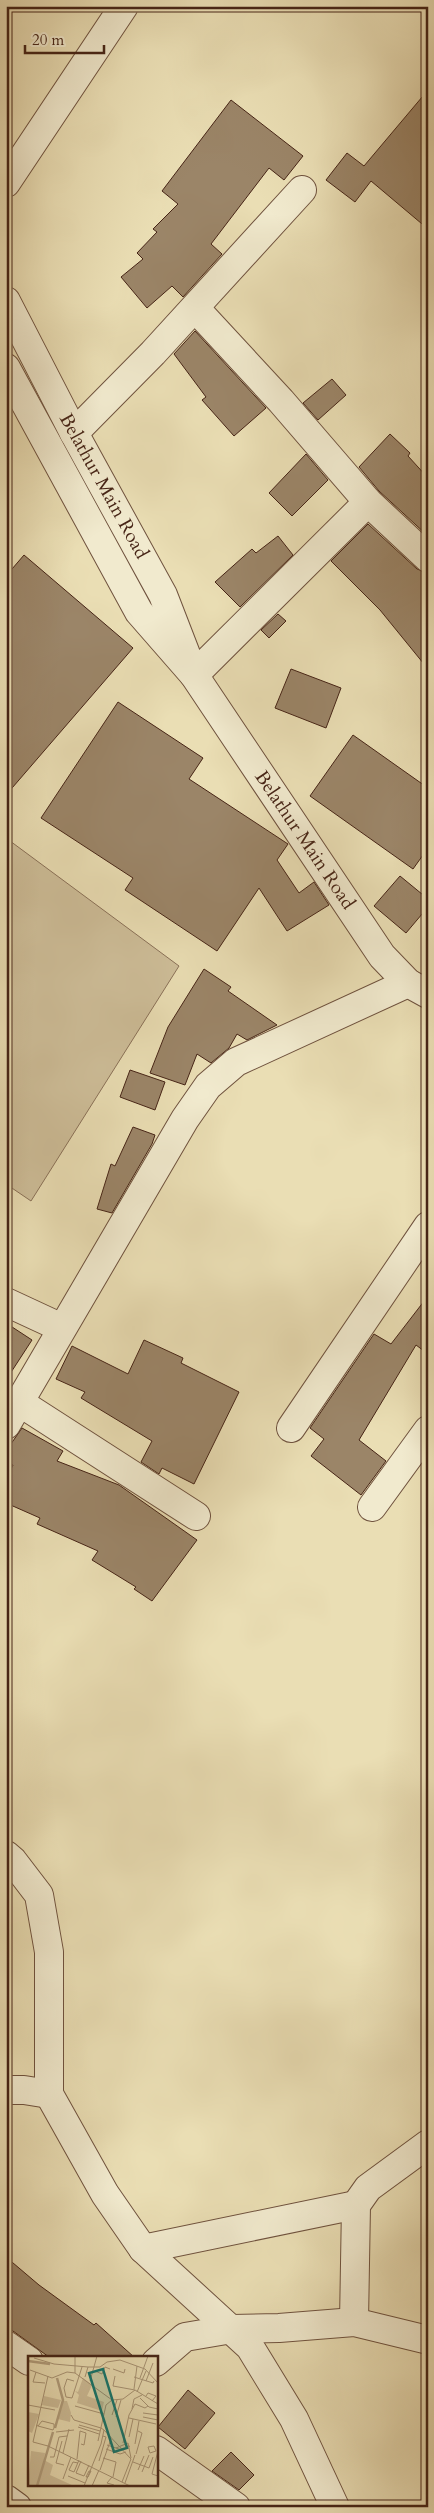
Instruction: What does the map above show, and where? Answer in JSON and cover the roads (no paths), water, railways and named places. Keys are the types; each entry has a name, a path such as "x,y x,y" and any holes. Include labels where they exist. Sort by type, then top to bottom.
{"street":[{"path":"6,183 124,6"},
{"path":"74,433 195,308 302,190"},
{"name":"Belathur Main Road","path":"6,301 74,433 163,595 194,675"},
{"path":"195,308 281,401 368,502 428,558"},
{"name":"Belathur Main Road","path":"6,368 139,612 194,675 382,956 418,988"},
{"path":"194,675 368,502"},
{"path":"196,1516 13,1413 185,1119 208,1086 236,1062 418,988"},
{"path":"291,1428 428,1226"},
{"path":"6,1302 62,1328"},
{"path":"372,1507 428,1430"},
{"path":"6,1855 13,1860 39,1894 46,1932 49,1952 49,2094 105,2194 144,2249 250,2347 294,2419 335,2507"},
{"path":"9,2085 49,2094"},
{"path":"354,2322 356,2205 368,2188 428,2144"},
{"path":"144,2249 356,2205"},
{"path":"158,2360 185,2337 232,2329 279,2328 354,2322 428,2340"},
{"path":"6,2345 28,2360"},
{"path":"158,2451 236,2507"},
{"path":"6,2499 17,2507"}]}
